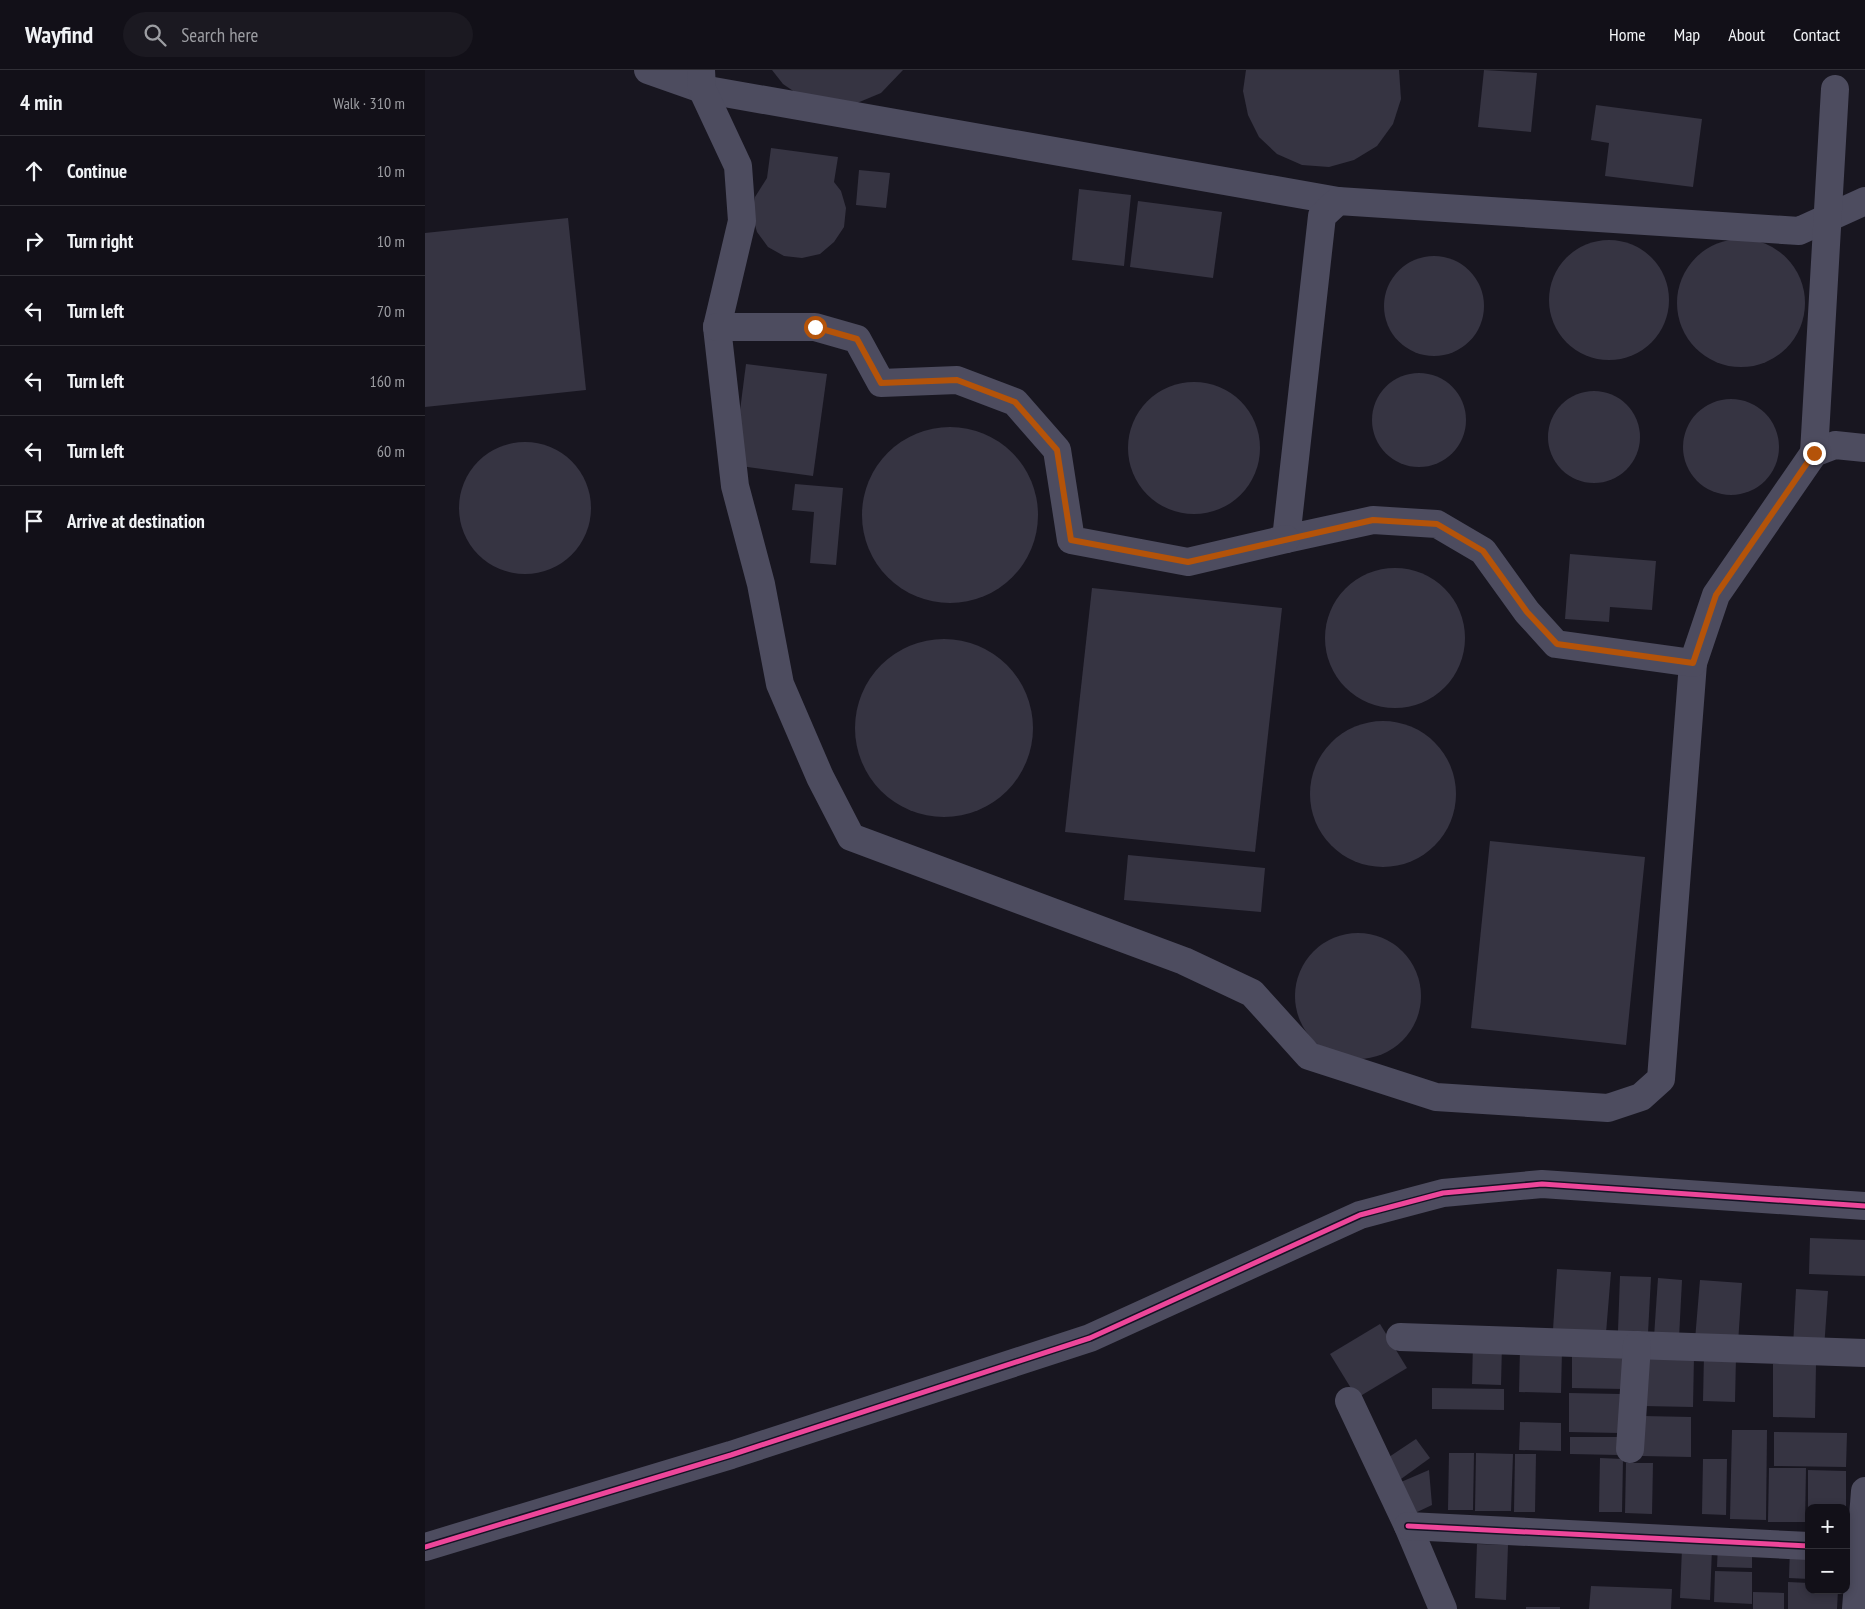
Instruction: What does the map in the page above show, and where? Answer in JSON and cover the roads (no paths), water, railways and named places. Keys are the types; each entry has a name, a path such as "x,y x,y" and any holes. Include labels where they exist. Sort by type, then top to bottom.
{"street":[{"path":"648,70 1338,201 1799,231 1865,201"},
{"path":"702,79 738,166 742,221 717,327 735,486 761,584 780,684 820,777 851,837 1185,961 1252,993 1309,1056 1436,1097 1608,1108 1641,1097 1661,1079 1693,663 1716,595 1814,453 1835,89"},
{"path":"1286,539 1322,216 1338,201"},
{"path":"717,327 815,327 857,339 881,383 957,380 1015,402 1057,450 1071,540 1188,562 1373,520 1437,524 1483,551 1527,612 1557,644 1693,663"},
{"path":"1814,453 1835,446 1865,448"},
{"path":"425,1547 731,1455 1090,1338 1359,1215 1443,1194 1543,1184 1865,1206"},
{"path":"1400,1337 1865,1352"},
{"path":"1630,1449 1637,1345"},
{"path":"1349,1402 1408,1526 1443,1609"},
{"path":"1856,1609 1857,1548 1865,1491"},
{"path":"1408,1526 1805,1546"}]}
